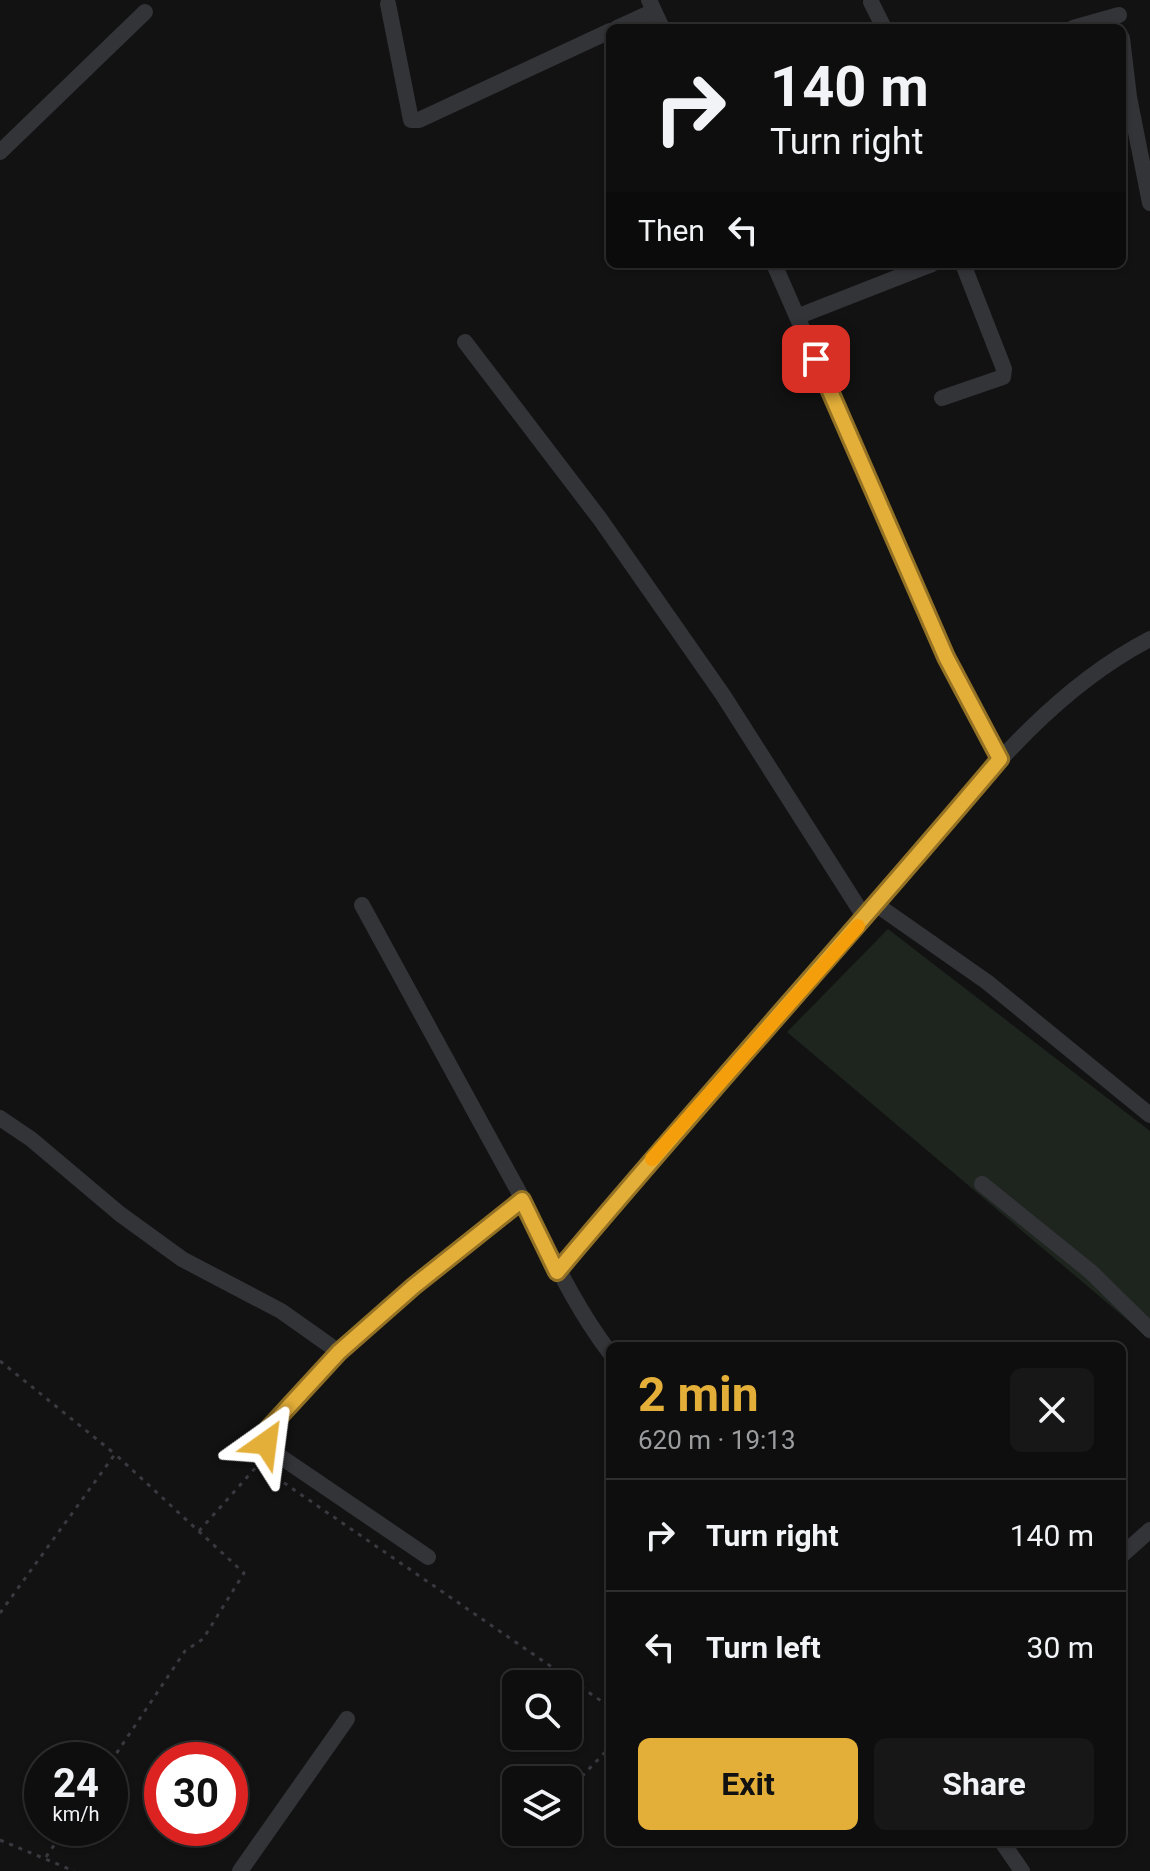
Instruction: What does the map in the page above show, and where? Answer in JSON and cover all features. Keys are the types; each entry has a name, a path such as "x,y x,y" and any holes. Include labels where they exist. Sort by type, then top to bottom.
{"street":[{"path":"871,2 882,24"},
{"path":"388,4 411,120 419,120 606,33"},
{"path":"623,24 652,5 660,24"},
{"path":"0,152 145,12"},
{"path":"1086,24 1119,14"},
{"path":"1126,72 1150,203"},
{"path":"776,268 946,657 1000,759"},
{"path":"799,316 922,268"},
{"path":"942,398 1003,377 1004,369 965,268"},
{"path":"465,342 600,519 714,683 865,918"},
{"path":"557,1272 697,1105 877,905 1000,759 1072,691 1126,651 1150,639"},
{"path":"362,905 522,1200 557,1272 585,1320 606,1348"},
{"path":"877,905 987,982 1150,1115"},
{"path":"0,1118 182,1259 281,1311 339,1352"},
{"path":"982,1184 1091,1272 1150,1330"},
{"path":"428,1557 278,1455 266,1443 269,1428 339,1352 414,1286 522,1200"},
{"path":"1126,1551 1150,1530"},
{"path":"240,1871 347,1719"},
{"path":"1005,1846 1022,1871"}],"path":[{"path":"0,1361 115,1454 244,1573 203,1639 185,1651 124,1742"},
{"path":"0,1613 115,1454"},
{"path":"199,1531 258,1465 606,1704"},
{"path":"582,1776 606,1751"},
{"path":"0,1840 74,1871"},
{"path":"46,1857 54,1846"}],"shaded area":[{"path":"888,929 1150,1131 1150,1339 787,1032"}],"slow traffic":[{"path":"652,1159 858,926"}],"route":[{"path":"266,1443 269,1428 339,1352 414,1286 522,1200 557,1272 697,1105 877,905 1000,759 973,715 946,657 816,359"}]}
